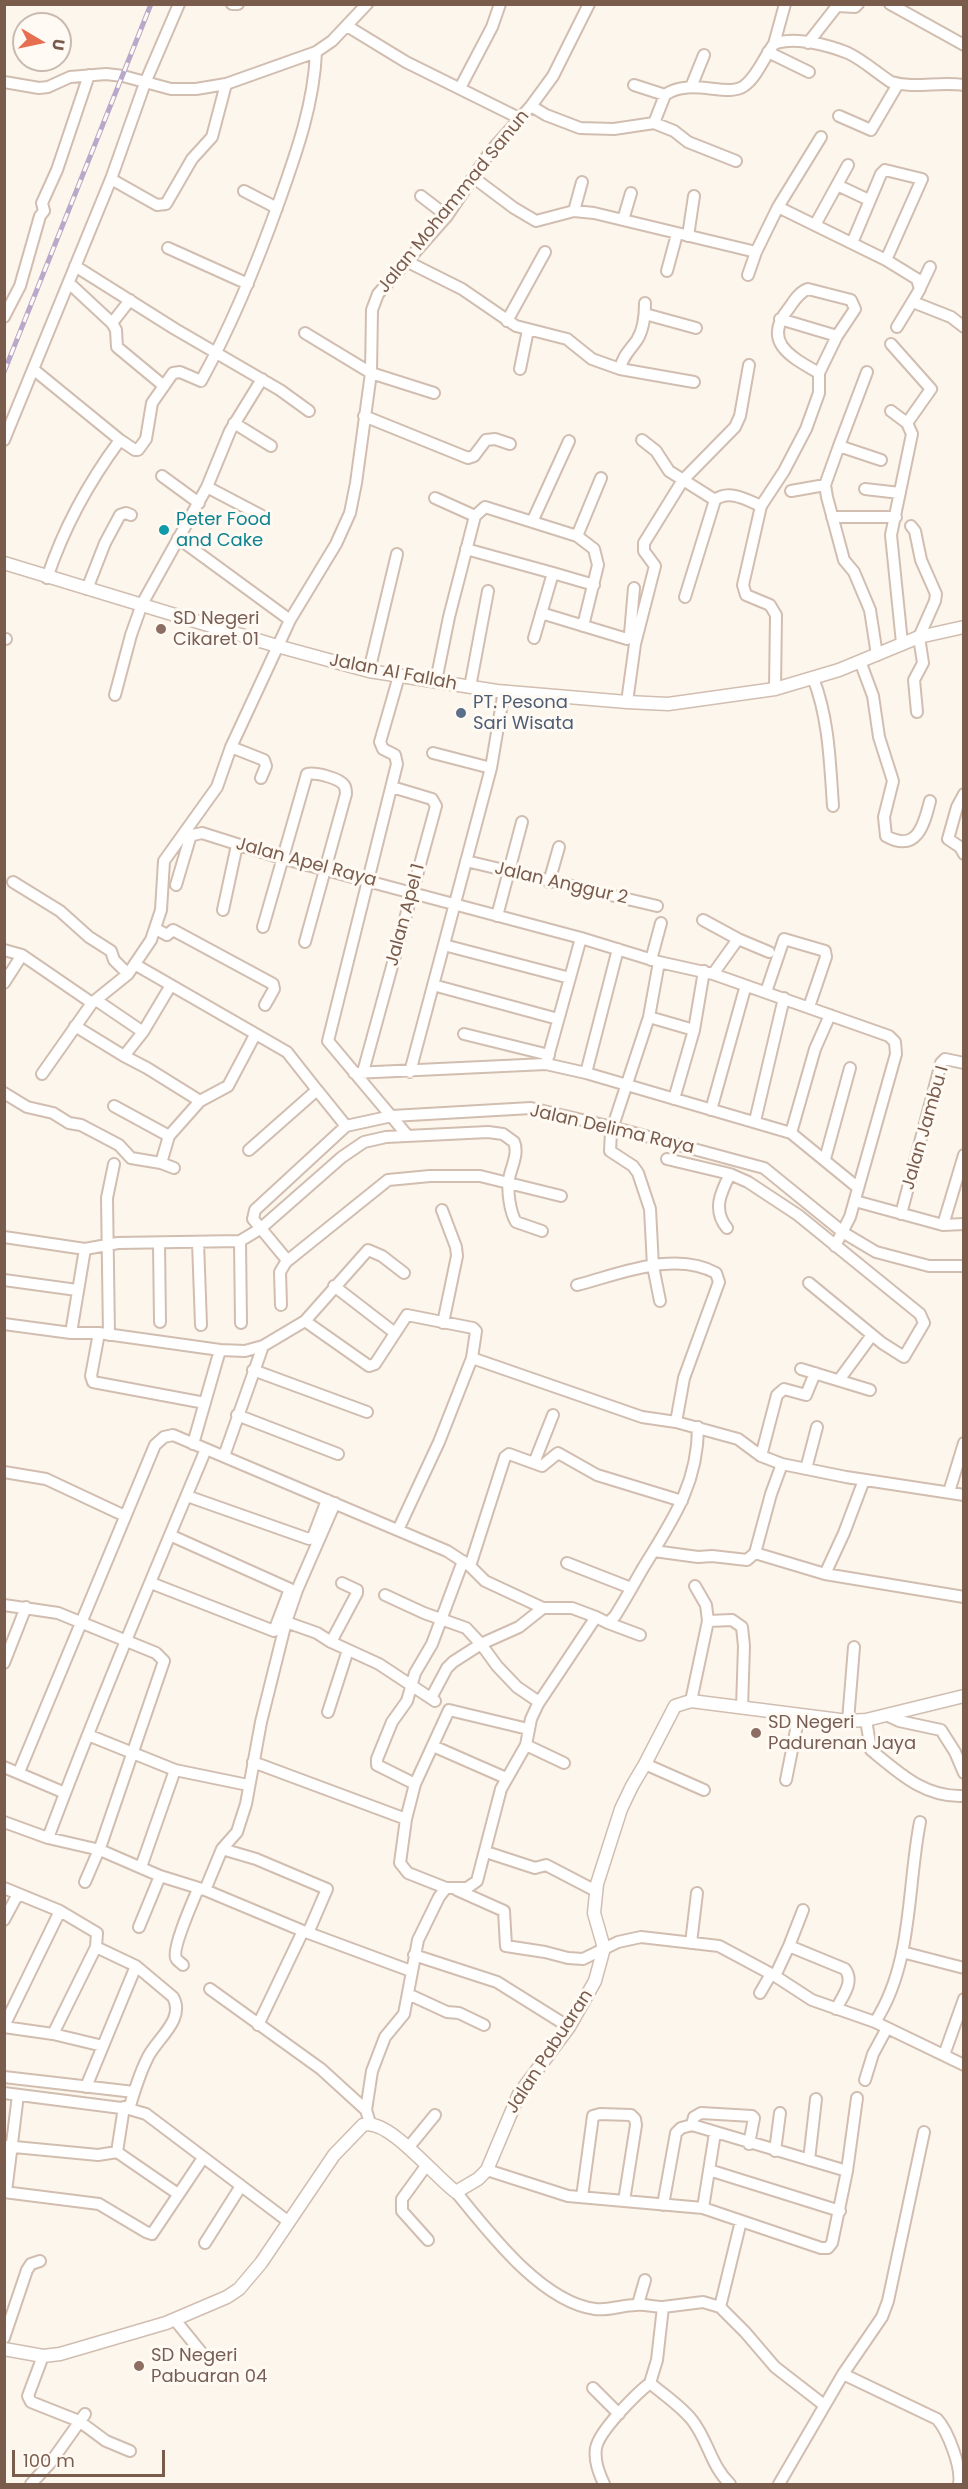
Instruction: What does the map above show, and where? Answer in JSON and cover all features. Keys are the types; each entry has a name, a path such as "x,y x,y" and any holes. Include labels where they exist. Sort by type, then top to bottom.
{"street":[{"path":"4,440 111,179 145,83 178,4"},
{"path":"232,4 238,4"},
{"path":"4,82 39,88 48,87 70,77 89,75 123,76 171,89 196,89 226,84 316,52 347,26 367,4"},
{"path":"460,88 492,27 500,4"},
{"name":"Jalan Mohammad Sanun","path":"132,969 156,928 164,894 164,861 217,787 231,747 277,646 336,544 350,513 371,373 372,310 378,294 447,216 490,152 521,119 553,76 589,4"},
{"path":"654,123 666,95 675,90 691,87 736,90 748,83 771,48 785,4"},
{"path":"808,43 837,6 855,7 858,4"},
{"path":"890,4 963,45"},
{"path":"347,26 406,62 521,119"},
{"path":"771,48 808,43 849,54 891,82 898,84 906,86 942,83 963,85"},
{"path":"771,48 809,72"},
{"path":"33,369 136,451 144,444 147,436 149,409 177,371 201,381 248,284 277,208 313,91 316,52"},
{"path":"691,87 704,55"},
{"path":"4,317 20,286 40,216 44,211 42,203 57,170 89,75"},
{"path":"111,179 157,205 166,204 192,159 212,137 226,84"},
{"path":"839,116 871,130 898,84"},
{"path":"634,85 666,95"},
{"path":"531,106 546,115 580,128 607,130 654,123 674,131 688,142 736,161"},
{"path":"748,275 756,252 778,207 821,137"},
{"path":"815,225 848,165"},
{"path":"852,243 881,174 885,170 927,181 886,260"},
{"path":"474,178 533,220 574,212 594,213 756,252"},
{"path":"574,212 582,182"},
{"path":"837,185 869,201"},
{"path":"244,191 277,208"},
{"path":"623,220 630,193"},
{"path":"421,196 447,216"},
{"path":"667,271 682,235 694,196"},
{"path":"778,207 912,275 920,283 920,289"},
{"path":"168,248 248,284"},
{"path":"507,321 545,252"},
{"path":"408,262 462,289 507,321 528,330 567,339 592,359 620,369 694,382"},
{"path":"75,266 262,379 309,411"},
{"path":"897,327 913,302 930,267"},
{"path":"69,283 112,323 116,330 117,347 164,386"},
{"path":"775,689 776,615 770,605 746,595 743,588 761,506 784,471 806,429 819,393 819,373 837,336 855,309 851,300 811,289 804,290 780,319 778,335 781,346 792,358 819,373"},
{"path":"112,323 130,300"},
{"path":"913,302 951,317 963,327"},
{"path":"620,369 622,360 638,339 645,309 696,328"},
{"path":"780,319 837,336"},
{"path":"520,369 528,330"},
{"path":"305,333 371,373 434,393"},
{"path":"891,344 932,389 906,423"},
{"path":"627,702 635,644 655,566 644,551 644,543 683,480 735,427 740,417 749,365"},
{"path":"867,372 825,485 844,560 854,572 870,610 876,655"},
{"path":"116,695 133,628 142,604 199,503 234,423 262,379"},
{"path":"891,411 906,423 912,434 891,541 902,643"},
{"path":"364,416 468,458 474,456 486,440 495,439 510,444"},
{"path":"234,423 271,446"},
{"path":"47,578 71,515 120,440"},
{"path":"642,440 656,451 669,471 715,500"},
{"path":"532,522 569,441"},
{"path":"839,447 881,460"},
{"path":"162,476 199,503"},
{"path":"577,536 601,478"},
{"path":"791,491 825,485"},
{"path":"207,487 264,517"},
{"path":"865,489 900,493"},
{"path":"685,597 715,500 720,496 732,495 761,506"},
{"path":"435,498 475,516"},
{"path":"436,681 466,549 475,516 482,509 489,508 577,536 589,543 597,556 594,585 583,626"},
{"path":"87,589 105,543 120,515 126,513 131,515"},
{"path":"832,517 896,517"},
{"path":"911,526 915,531 921,560 936,594 919,637 923,663 914,680 917,712"},
{"path":"178,538 290,621"},
{"path":"466,549 594,585"},
{"path":"369,671 397,554"},
{"name":"Jalan Al Fallah","path":"4,563 47,578 369,671 501,691 627,702 668,704 775,689 813,678 919,637 963,627"},
{"path":"534,638 553,573"},
{"path":"541,613 627,639 630,634 634,588"},
{"path":"470,687 488,591"},
{"path":"860,661 873,696 879,737 893,781 884,817 886,836 900,842 909,841 919,834 930,801"},
{"path":"399,676 380,742 383,749 397,758 392,787 328,1041 359,1072 407,1135"},
{"path":"813,678 819,693 829,749 833,806"},
{"path":"410,1072 489,770 501,691"},
{"path":"231,747 264,760 266,766 261,778"},
{"path":"434,753 489,770"},
{"path":"262,927 307,774 312,773 342,782 346,787 346,794 327,870 305,942"},
{"name":"Jalan Apel 1","path":"359,1072 435,812 435,802 428,797 392,787"},
{"path":"963,794 948,839 958,845 963,854"},
{"path":"496,916 522,822"},
{"name":"Jalan Apel Raya","path":"176,885 188,842 193,835 202,833 281,858 581,938 655,961 708,972 889,1036 895,1042 897,1049 857,1187 855,1201 840,1240"},
{"path":"223,910 237,845"},
{"path":"549,882 559,847"},
{"name":"Jalan Anggur 2","path":"466,861 657,906"},
{"path":"13,882 60,911 89,937 111,951 114,960 171,984 287,1052 346,1126 257,1208 257,1225 287,1260"},
{"path":"703,920 738,939 769,952"},
{"path":"660,1301 653,1266 650,1209 638,1173 633,1166 610,1151 609,1147 612,1129 649,1017 661,923"},
{"path":"156,928 167,935 173,930 273,984 274,989 265,1005"},
{"path":"547,1060 581,938"},
{"path":"674,1099 708,972 738,939"},
{"path":"766,992 784,939 825,951 826,957 809,1007"},
{"path":"444,945 570,978"},
{"path":"4,950 22,955 143,1032"},
{"path":"586,1073 618,950"},
{"path":"4,983 22,955"},
{"path":"42,1074 94,1002 132,969"},
{"path":"124,1056 143,1032 171,984"},
{"path":"433,985 558,1018"},
{"path":"711,1110 744,992"},
{"path":"755,1121 784,998"},
{"path":"790,1133 815,1049 830,1015"},
{"path":"649,1017 694,1030"},
{"path":"75,1026 200,1101"},
{"path":"464,1034 586,1073 790,1133 857,1187"},
{"path":"161,1163 169,1136 200,1101 228,1086 255,1035"},
{"name":"Jalan Jambu I","path":"902,1214 941,1063 945,1059 963,1063"},
{"path":"359,1072 410,1072 547,1060"},
{"path":"825,1159 850,1068"},
{"path":"249,1150 317,1090"},
{"path":"4,1093 27,1107 53,1113 69,1123 79,1124 119,1145 131,1158 161,1163 174,1168"},
{"path":"114,1106 169,1136"},
{"name":"Jalan Delima Raya","path":"346,1126 392,1116 531,1108 764,1168 840,1240"},
{"path":"4,1237 85,1249 108,1245 240,1241 353,1148 375,1139 488,1131 503,1134 516,1145 508,1181 512,1216 516,1222 542,1231"},
{"path":"943,1225 963,1155"},
{"path":"667,1160 730,1174 748,1182 840,1240 886,1256 939,1268 963,1266"},
{"path":"114,1164 106,1198 108,1245 104,1334 91,1376 93,1382 205,1403"},
{"path":"727,1228 720,1218 718,1207 721,1193 730,1174"},
{"path":"281,1305 280,1272 287,1260 388,1180 456,1175 480,1176 508,1181 561,1196"},
{"path":"855,1201 943,1225 963,1222"},
{"path":"442,1210 456,1247 457,1256 443,1323"},
{"path":"809,1283 872,1335 904,1357 924,1323 920,1314 840,1240"},
{"path":"240,1241 241,1323"},
{"path":"198,1242 201,1325"},
{"path":"159,1243 160,1322"},
{"path":"71,1333 85,1249"},
{"path":"4,1324 245,1351 263,1346 305,1321 368,1250 373,1250 404,1273"},
{"path":"578,1285 653,1266 680,1263 709,1269 716,1274 718,1282 684,1378 676,1422"},
{"path":"4,1280 77,1290"},
{"path":"334,1286 395,1334"},
{"path":"305,1321 369,1366 375,1364 407,1315 472,1328 476,1331 472,1358 439,1442 398,1530"},
{"path":"839,1380 872,1335"},
{"path":"224,1456 263,1346"},
{"path":"193,1444 220,1350"},
{"path":"472,1358 642,1417 698,1427 738,1439 760,1456 782,1464 963,1496"},
{"path":"801,1368 870,1390"},
{"path":"254,1370 367,1412"},
{"path":"760,1456 777,1395 784,1389 806,1395 815,1373"},
{"path":"237,1415 338,1454"},
{"path":"534,1463 553,1415"},
{"path":"608,1623 654,1551 682,1501 694,1471 698,1448 698,1427"},
{"path":"806,1469 817,1427"},
{"path":"19,1772 155,1444 164,1437 173,1436 224,1456 447,1551 467,1563 485,1581 543,1608 572,1608 640,1635"},
{"path":"949,1492 963,1443"},
{"path":"48,1838 126,1640 172,1536 206,1449"},
{"path":"415,1784 377,1765 376,1759 392,1722 407,1701 415,1673 432,1644 440,1619 467,1563 505,1457 511,1455 545,1466 558,1453 597,1475 682,1501"},
{"path":"654,1551 747,1560 755,1553 771,1494 782,1464"},
{"path":"4,1472 46,1479 125,1516"},
{"path":"825,1574 844,1533 864,1480"},
{"path":"187,1496 309,1539 313,1537 331,1502"},
{"path":"183,1965 176,1958 181,1930 222,1849 237,1832 246,1804 248,1785 276,1656 297,1590 331,1502"},
{"path":"151,1583 274,1631 290,1589 172,1536"},
{"path":"755,1553 825,1574 963,1597"},
{"path":"567,1563 631,1588"},
{"path":"331,1642 357,1593 357,1590 342,1583"},
{"path":"695,1586 706,1605 708,1621 691,1701 848,1721 866,1720 963,1696"},
{"path":"385,1595 466,1628 497,1666 539,1702"},
{"path":"4,1605 57,1613 156,1653 164,1661 100,1850 85,1882"},
{"path":"4,1663 26,1607"},
{"path":"286,1622 317,1633 379,1664 433,1700 447,1668 481,1644 519,1627 543,1608"},
{"path":"370,2123 366,2110 375,2063 385,2037 404,2014 414,1955 428,1918 439,1897 450,1888 467,1888 477,1881 506,1778 526,1745 528,1729 539,1702 596,1617"},
{"path":"708,1621 732,1620 742,1627 744,1646 742,1708"},
{"path":"848,1721 854,1647"},
{"path":"328,1712 348,1650"},
{"name":"Jalan Pabuaran","path":"487,2170 510,2109 569,2027 596,1981 604,1948 594,1913 596,1891 621,1809 675,1706 691,1701"},
{"path":"528,1729 489,1721 451,1709 415,1784 406,1819 400,1863 408,1873 504,1911 506,1946 575,1959 583,1959 618,1942 641,1937 719,1946 773,1975 812,2000 875,2022 963,2065"},
{"path":"786,1780 799,1715"},
{"path":"886,1715 899,1721 941,1730 959,1749 963,1773"},
{"path":"866,1720 871,1750 904,1778 936,1794 963,1796"},
{"path":"88,1736 175,1770 248,1785"},
{"path":"526,1745 564,1763"},
{"path":"433,1746 506,1778"},
{"path":"253,1762 406,1819"},
{"path":"645,1764 704,1790"},
{"path":"4,1767 65,1793"},
{"path":"141,1867 175,1770"},
{"path":"4,1822 48,1838 100,1850 160,1876 201,1889 305,1932 411,1971"},
{"path":"875,2022 888,1999 902,1952 920,1822"},
{"path":"222,1849 256,1859 327,1889 258,2025"},
{"path":"486,1852 535,1868 546,1865 596,1891"},
{"path":"139,1927 160,1876"},
{"path":"4,1888 60,1911 94,1930 98,1937 96,1947 53,2034"},
{"path":"691,1943 697,1893"},
{"path":"4,1920 18,1894"},
{"path":"760,1993 789,1947 803,1910"},
{"path":"60,1911 4,2026 53,2034 103,2046"},
{"path":"96,1947 136,1966 173,1997 177,2008 169,2029 148,2056 130,2102 117,2152"},
{"path":"789,1947 845,1969 850,1981 836,2009"},
{"path":"902,1952 963,1968"},
{"path":"414,1955 497,1982 569,2027"},
{"path":"86,2087 136,1966"},
{"path":"210,1989 321,2069 366,2110"},
{"path":"408,1994 447,2012 459,2013 483,2025"},
{"path":"944,2055 963,1999"},
{"path":"865,2080 873,2054 887,2028"},
{"path":"4,2077 86,2087 130,2102 241,2186 293,2216"},
{"path":"4,2093 130,2102"},
{"path":"18,2095 8,2146 5,2192 99,2204 146,2232 154,2233 203,2158"},
{"path":"456,2192 478,2179 487,2170 556,2193 703,2208 821,2248 828,2248 834,2238 840,2211 857,2098"},
{"path":"809,2160 816,2099"},
{"path":"692,2126 694,2117 701,2113 753,2116 749,2144"},
{"path":"775,2151 780,2113"},
{"path":"582,2197 593,2116 600,2114 631,2115 636,2125 624,2201"},
{"path":"408,2148 435,2115"},
{"path":"4,2349 20,2354 43,2356 92,2345 175,2320 239,2289 261,2263 334,2155 352,2134 363,2125 370,2123 385,2129 456,2192 486,2228 537,2281 584,2306 597,2309 638,2304 663,2307 703,2302 720,2307 775,2367 824,2405"},
{"path":"663,2205 676,2133 681,2128 692,2126 847,2171"},
{"path":"779,2484 843,2374 882,2317 888,2301 924,2132"},
{"path":"703,2208 715,2133"},
{"path":"8,2146 98,2155 117,2152 178,2194"},
{"path":"426,2166 402,2199 401,2205 402,2211 428,2240"},
{"path":"709,2170 840,2211"},
{"path":"205,2243 241,2186"},
{"path":"720,2307 741,2221"},
{"path":"4,2338 27,2270 31,2264 40,2260"},
{"path":"638,2304 645,2280"},
{"path":"604,2484 597,2468 596,2448 600,2436 636,2394 650,2383 657,2360 663,2307"},
{"path":"175,2320 201,2352"},
{"path":"43,2356 28,2396 29,2400 35,2405 82,2417 106,2440 130,2451"},
{"path":"843,2374 937,2418 952,2447 961,2480"},
{"path":"650,2383 692,2420 716,2466 730,2484"},
{"path":"593,2388 619,2414"},
{"path":"31,2484 51,2462 82,2417"}],"railway":[{"path":"4,372 151,4"}],"place":[{"name":"Peter Food and Cake","path":"164,530"},
{"name":"SD Negeri Cikaret 01","path":"161,629"},
{"name":"PT. Pesona Sari Wisata","path":"461,713"},
{"name":"SD Negeri Padurenan Jaya","path":"756,1733"},
{"name":"SD Negeri Pabuaran 04","path":"139,2366"}]}
